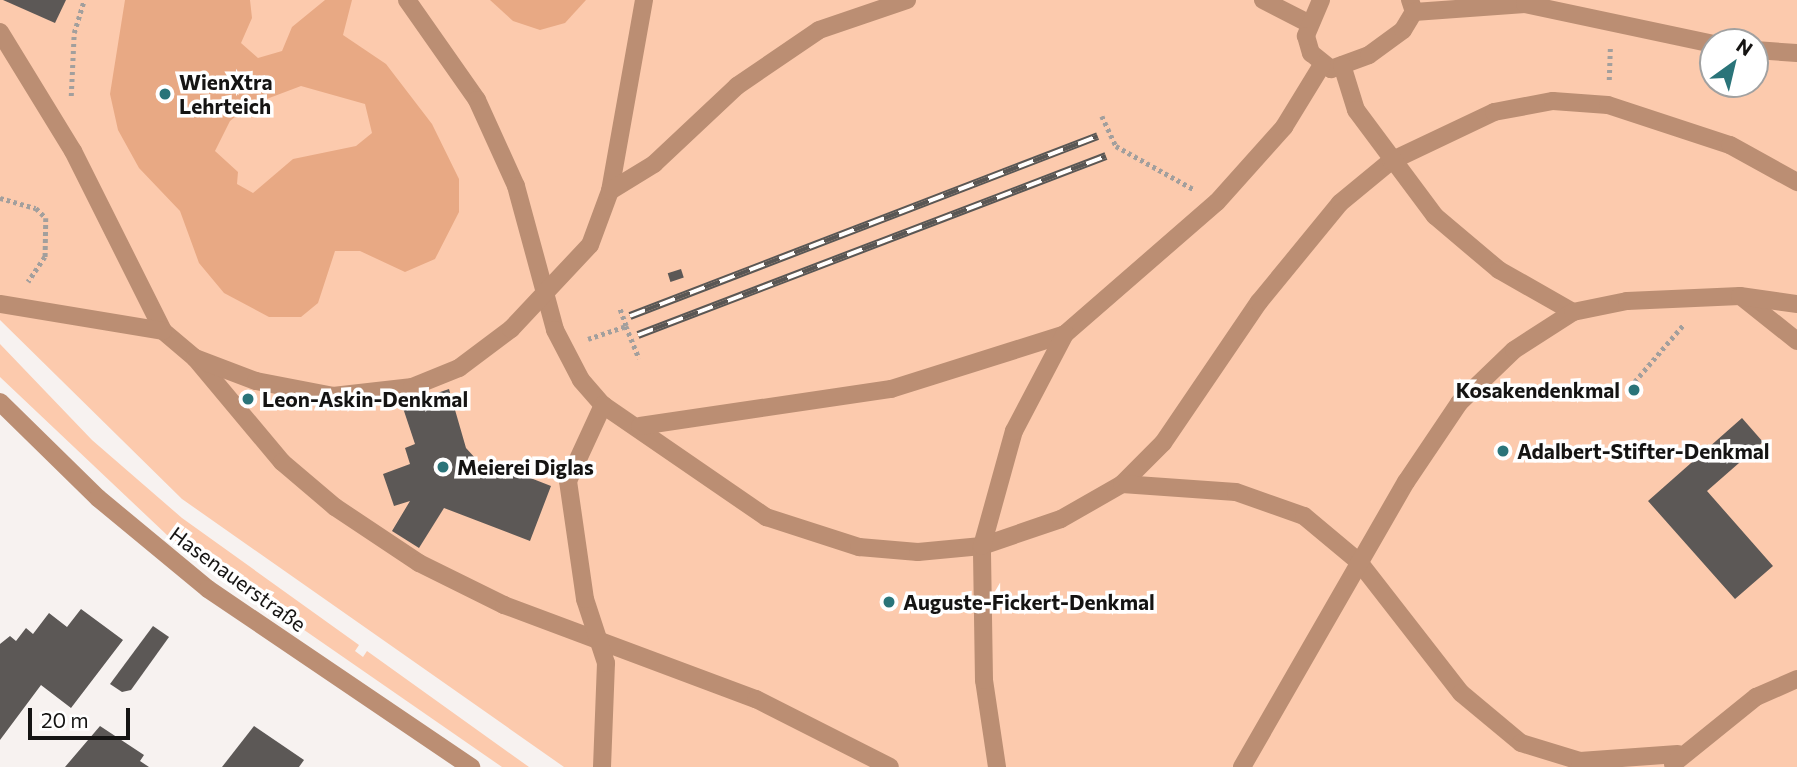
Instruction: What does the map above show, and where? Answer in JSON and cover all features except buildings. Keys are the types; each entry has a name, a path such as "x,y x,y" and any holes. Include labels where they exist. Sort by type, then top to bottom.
{"street":[{"path":"407,0 477,100 516,186 564,347 603,405 640,426 766,517 818,537 918,552 982,546 1061,519 1122,484 1163,443 1293,257 1340,203 1391,161 1494,112 1553,101 1608,105 1730,145 1797,182"},
{"path":"195,358 298,392 380,393 459,368 548,294 590,245 610,191 644,0"},
{"path":"610,191 654,164 783,51 819,30 908,0"},
{"path":"1263,0 1306,22"},
{"path":"1321,0 1306,22 1311,53 1322,65 1342,65 1391,41 1412,6 1525,5 1699,41"},
{"path":"0,32 73,151 163,331 195,358 282,462 335,507 455,581 756,699 890,767"},
{"path":"1769,51 1797,52"},
{"path":"997,767 984,680 982,546 1014,431 1065,334 1217,202 1284,127 1322,65"},
{"path":"1342,65 1356,110 1391,161 1463,243 1573,312"},
{"path":"1242,767 1359,562 1459,402 1514,350 1573,312 1667,296 1740,296 1797,304"},
{"path":"1740,296 1797,341"},
{"path":"7,303 163,331"},
{"path":"640,426 891,389 1065,334"},
{"name":"Hasenauerstraße","path":"0,402 98,498 208,589 471,767"},
{"path":"602,767 606,663 585,598 568,481 603,405"},
{"path":"1122,484 1270,500 1304,516 1359,562 1461,693 1521,743 1580,761 1675,760 1756,697 1797,679"}],"path":[{"path":"71,72 84,0"},
{"path":"1608,105 1611,21"},
{"path":"1102,116 1116,146 1217,202"},
{"path":"0,198 36,208 49,227 45,257 7,303"},
{"path":"1630,387 1716,296"},
{"path":"619,307 639,358"},
{"path":"564,347 626,326"}],"shaded area":[{"path":"0,0 1797,0 1797,767 564,767 182,499 0,320"},
{"path":"125,0 250,0 252,18 241,43 258,58 282,51 292,27 325,0 352,0 343,35 386,64 432,124 459,179 459,212 435,259 405,272 360,251 335,251 318,303 301,317 269,317 224,293 199,263 180,211 139,168 118,130 110,94","holes":["301,86 365,104 372,133 356,146 293,159 253,193 237,184 238,172 215,151 230,121 248,106"]},
{"path":"490,0 586,0 565,23 540,30 513,21"},
{"path":"0,344 92,440 182,518 359,645 355,651 363,657 367,651 529,767 502,767 167,535 0,377"}],"railway":[{"path":"630,316 1098,136"},
{"path":"638,335 1106,156"}],"place":[{"name":"WienXtra Lehrteich","path":"165,94"},
{"name":"Kosakendenkmal","path":"1634,390"},
{"name":"Leon-Askin-Denkmal","path":"248,399"},
{"name":"Adalbert-Stifter-Denkmal","path":"1503,451"},
{"name":"Meierei Diglas","path":"443,467"},
{"name":"Auguste-Fickert-Denkmal","path":"889,602"}]}
